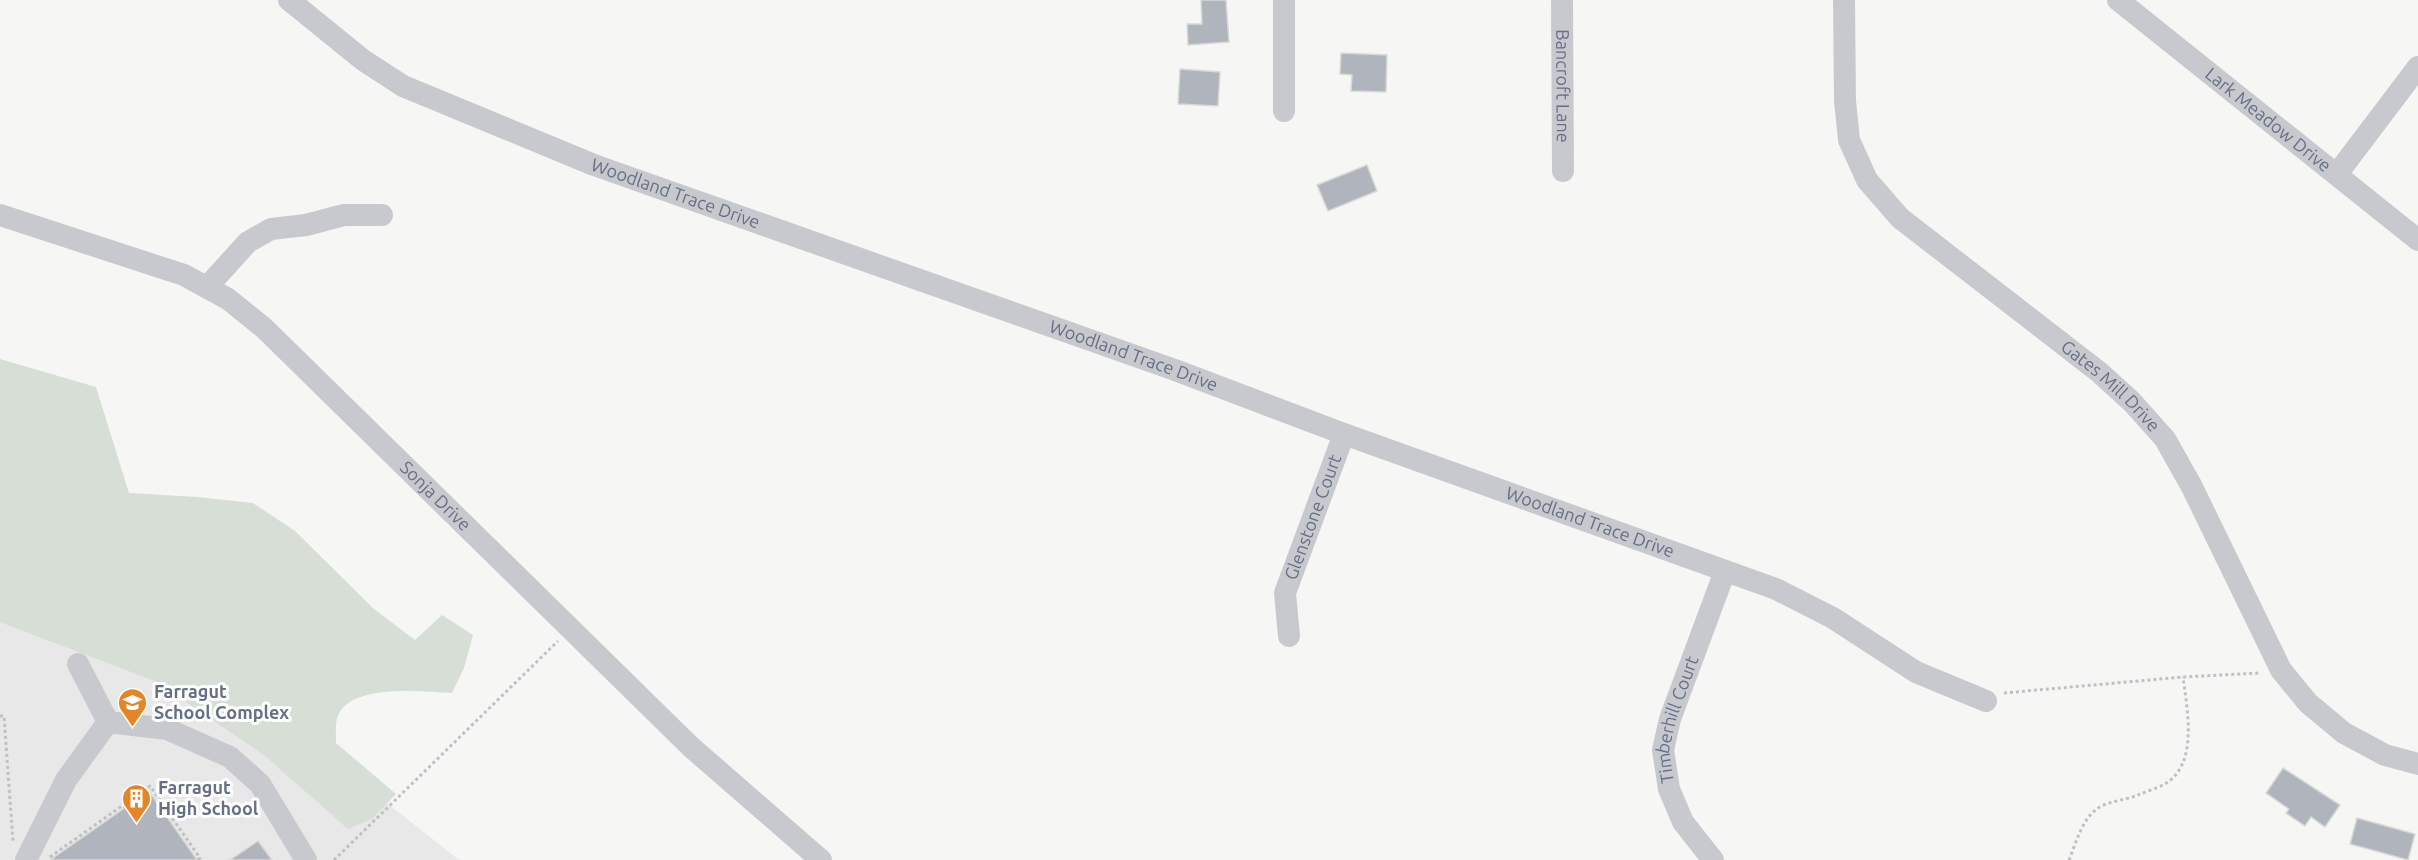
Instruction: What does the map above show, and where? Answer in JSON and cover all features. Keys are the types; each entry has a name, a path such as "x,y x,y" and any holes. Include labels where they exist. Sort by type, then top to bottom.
{"street":[{"name":"Woodland Trace Drive","path":"289,0 363,60 403,86 491,124 594,165 1175,370 1344,435 1776,589 1833,618 1916,672 1986,702"},
{"path":"1284,0 1284,111"},
{"name":"Bancroft Lane","path":"1562,0 1563,171"},
{"name":"Gates Mill Drive","path":"1844,0 1845,101 1849,140 1867,180 1900,218 2099,372 2132,402 2164,439 2192,487 2281,670 2308,703 2344,733 2385,755 2418,764"},
{"name":"Lark Meadow Drive","path":"2118,0 2418,240"},
{"path":"2337,174 2418,67"},
{"name":"Sonja Drive","path":"0,215 184,275 228,299 264,328 690,747 821,860"},
{"path":"207,287 248,242 271,229 306,225 344,215 382,215"},
{"name":"Glenstone Court","path":"1289,636 1285,593 1344,435"},
{"name":"Timberhill Court","path":"1713,860 1683,822 1669,789 1663,750 1670,718 1725,571"},
{"path":"78,664 108,722"},
{"path":"20,854 66,780 108,722"},
{"path":"108,722 167,729 230,756 260,784 306,860"}],"path":[{"path":"334,860 571,628"},
{"path":"1986,702 2002,693 2020,690 2281,670"},
{"path":"2069,860 2086,819 2099,807 2124,801 2158,787 2168,782 2181,768 2186,751 2188,730 2183,677"},
{"path":"0,716 4,716 10,801 20,854"},
{"path":"46,860 150,786 200,858 197,860"}],"shaded area":[{"path":"0,359 96,387 129,493 253,503 295,531 374,609 415,640 442,615 473,635 464,668 452,693 407,691 373,694 358,698 346,705 338,715 336,743 396,794 372,819 348,829 265,756 157,682 0,622"},
{"name":"Farragut School Complex","path":"0,595 335,762 459,860 0,860"}],"building":[{"path":"1201,0 1226,0 1229,42 1188,45 1187,24 1202,24"},
{"path":"1341,53 1387,55 1386,92 1351,91 1352,75 1340,74"},
{"path":"1180,69 1220,72 1218,106 1178,104"},
{"path":"1367,165 1377,191 1328,211 1317,185"},
{"path":"2283,768 2340,805 2325,827 2311,817 2305,826 2286,813 2289,809 2266,793"},
{"name":"Farragut High School","path":"149,791 197,860 50,860"},
{"path":"2357,818 2415,834 2408,860 2350,844"},
{"path":"258,841 272,860 230,860"}],"place":[{"name":"Farragut School Complex","path":"133,728"},
{"name":"Farragut High School","path":"137,824"}]}
